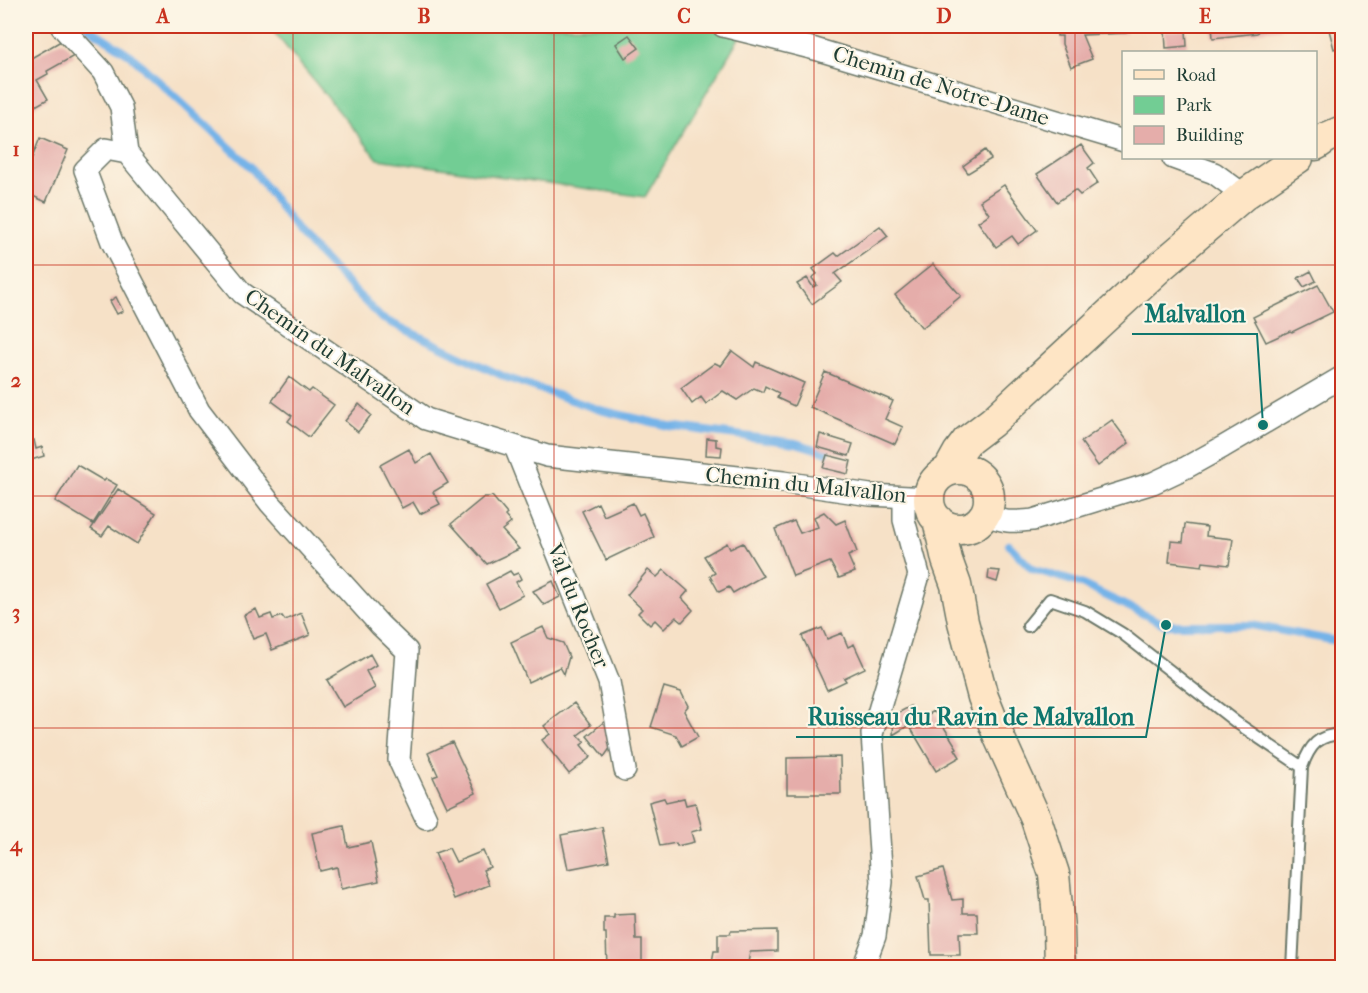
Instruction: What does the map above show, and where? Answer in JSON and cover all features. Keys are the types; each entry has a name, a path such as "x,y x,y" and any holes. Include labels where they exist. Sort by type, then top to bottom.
{"street":[{"path":"62,26 103,72 121,107 127,153 106,149 86,170 112,242 199,410 270,503 380,626 407,651 399,760 426,818"},
{"name":"Chemin de Notre-Dame","path":"723,26 815,49 1122,140"},
{"path":"1317,144 1342,130"},
{"name":"Chemin du Malvallon","path":"127,153 242,293 426,419 547,456 783,482 924,505"},
{"path":"1176,159 1214,173 1244,195"},
{"path":"948,471 966,441 992,422 1161,266 1244,195 1297,159"},
{"path":"924,505 946,526 956,529 966,528 980,519 1033,520 1153,483 1263,425 1342,377"},
{"path":"984,481 986,446 992,422"},
{"name":"Val du Rocher","path":"515,447 609,682 625,770"},
{"path":"862,968 876,936 882,882 872,734 919,575 903,520 924,505 933,483 939,476 958,469 977,474 984,481 989,500 987,510 980,519 961,559 956,585"},
{"path":"924,505 956,585 963,622 983,697 1036,819 1054,874 1060,968"}],"lane":[{"path":"1028,626 1050,599 1085,611 1123,634 1237,723 1302,767"},
{"path":"1292,968 1302,767 1316,742 1326,736 1342,734"}],"green space":[{"path":"269,26 746,26 645,197 378,159"}],"building":[{"path":"1056,26 1125,26 1126,33 1082,35 1092,59 1071,67 1062,44 1062,36 1057,36"},
{"path":"1212,26 1294,26 1295,27 1213,38"},
{"path":"1328,26 1342,26 1342,46 1334,49"},
{"path":"1186,30 1187,46 1166,48 1165,31"},
{"path":"629,35 639,48 625,58 616,44"},
{"path":"61,41 67,45 74,56 47,71 48,74 37,80 48,99 32,108 26,96 26,61"},
{"path":"40,138 68,150 46,202 26,193 26,173"},
{"path":"1081,145 1094,163 1088,168 1098,183 1080,195 1075,190 1057,202 1037,174"},
{"path":"985,150 991,159 968,173 963,166"},
{"path":"1004,185 1037,230 1018,244 1012,236 996,247 978,222 989,214 980,201"},
{"path":"880,226 888,236 835,274 842,282 812,304 797,284 807,278 813,287 817,285 812,278 817,274 813,269 835,253 838,256"},
{"path":"933,264 961,296 922,328 895,295"},
{"path":"1311,271 1316,281 1304,287 1298,278"},
{"path":"1318,285 1333,312 1266,342 1253,317"},
{"path":"116,297 123,311 117,314 110,301"},
{"path":"732,351 754,367 756,362 804,383 794,406 777,398 779,393 765,386 763,392 754,388 737,400 723,391 706,404 701,397 692,404 681,388 715,363 721,366"},
{"path":"825,372 893,401 885,419 903,427 895,444 810,407"},
{"path":"289,377 309,392 312,389 334,405 309,437 288,421 292,416 272,401"},
{"path":"359,404 371,415 358,432 345,421"},
{"path":"1112,420 1129,443 1098,466 1081,442"},
{"path":"820,434 853,444 849,456 817,447"},
{"path":"707,438 716,439 716,446 722,447 721,456 706,455"},
{"path":"34,440 36,449 42,447 44,456 28,461 26,442"},
{"path":"409,449 416,463 431,454 448,483 433,492 440,504 420,514 413,502 402,508 380,465"},
{"path":"827,455 851,461 848,474 823,468"},
{"path":"77,465 104,481 106,479 117,485 93,524 55,501"},
{"path":"118,489 156,513 137,544 109,526 102,536 91,529"},
{"path":"492,496 507,514 505,516 511,523 502,530 519,549 487,564 451,524 484,497"},
{"path":"598,503 604,516 633,503 639,515 643,513 654,537 606,560 582,511"},
{"path":"824,512 836,524 845,520 857,552 848,556 855,572 839,578 830,562 793,576 775,529 794,521 800,533 818,527 814,517"},
{"path":"1185,524 1207,527 1206,536 1233,539 1229,565 1203,562 1202,566 1169,562 1171,541 1183,542"},
{"path":"727,543 730,549 743,543 763,576 733,593 729,587 719,592 710,576 715,573 704,556"},
{"path":"648,570 657,577 664,570 688,591 682,598 693,610 682,622 676,617 664,629 655,620 650,625 638,613 642,609 627,595"},
{"path":"989,570 1000,571 997,582 988,579"},
{"path":"510,571 513,575 518,573 521,579 516,582 523,595 499,608 486,584"},
{"path":"553,581 560,597 544,605 533,591"},
{"path":"256,609 260,618 271,614 273,619 282,616 285,620 301,613 310,635 272,650 266,634 253,639 244,615"},
{"path":"543,627 548,638 563,643 569,657 564,674 560,667 528,682 511,642"},
{"path":"822,628 827,639 842,633 848,647 854,644 865,668 844,678 846,681 827,690 802,636"},
{"path":"370,654 376,665 366,671 375,688 343,707 327,680"},
{"path":"664,687 681,692 688,706 684,711 698,737 682,746 676,735 651,727"},
{"path":"574,703 591,725 578,735 585,742 581,745 591,757 569,774 542,740 550,734 544,726"},
{"path":"911,706 919,720 934,711 957,748 955,749 960,757 936,771 909,725 893,735 894,715"},
{"path":"605,721 613,744 604,757 587,736"},
{"path":"452,742 476,793 447,807 433,777 438,775 428,753"},
{"path":"840,757 841,794 787,794 787,758"},
{"path":"664,798 666,802 684,798 686,805 695,803 702,829 691,832 694,842 677,846 676,843 660,846 649,802"},
{"path":"344,826 348,847 371,842 379,881 341,889 337,867 320,871 312,833"},
{"path":"602,827 609,861 568,869 561,835"},
{"path":"449,848 456,862 483,851 490,867 483,870 489,885 454,899 435,853"},
{"path":"943,869 952,900 963,899 963,913 977,913 978,933 959,933 960,955 931,955 929,900 925,900 918,876"},
{"path":"635,914 636,940 642,940 642,968 607,968 604,918"},
{"path":"777,930 777,951 750,952 747,968 709,968 714,951 718,951 718,934 730,934 731,931"}],"waterway":[{"path":"86,26 129,54 251,167 302,237 381,318 505,377 600,410 669,426 796,443 825,452"},
{"path":"1009,545 1032,569 1079,583 1166,625 1251,625 1342,642"}],"place":[{"name":"Malvallon","path":"1263,425"},
{"name":"Ruisseau du Ravin de Malvallon","path":"1166,625"}]}
